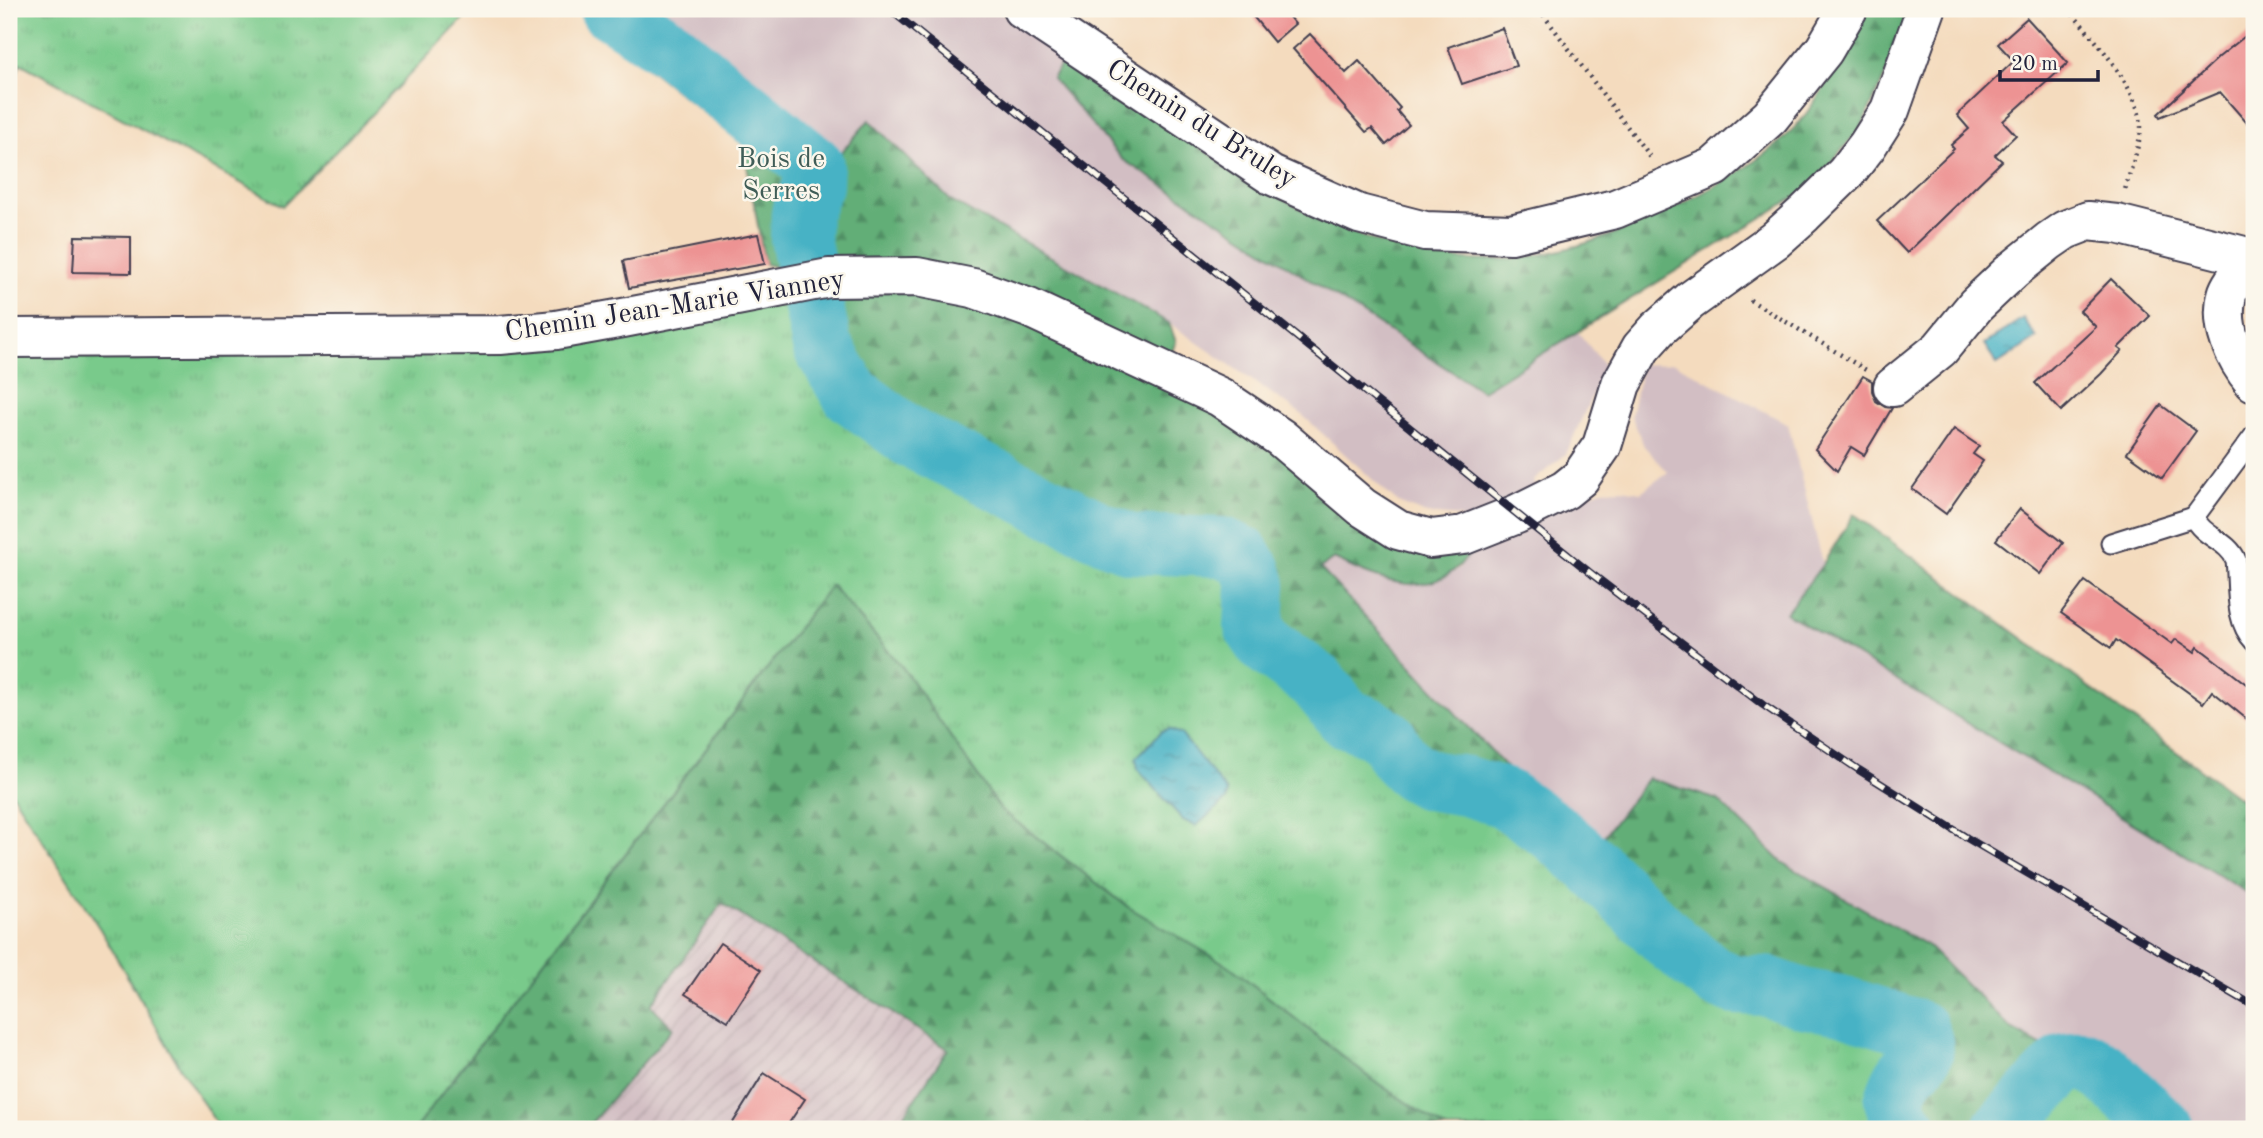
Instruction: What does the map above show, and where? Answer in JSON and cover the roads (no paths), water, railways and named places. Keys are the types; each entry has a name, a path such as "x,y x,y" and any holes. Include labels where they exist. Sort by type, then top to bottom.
{"street":[{"name":"Chemin du Bruley","path":"1022,9 1271,175 1359,214 1425,231 1511,234 1615,209 1713,167 1770,117 1824,50 1848,9"},
{"name":"Chemin Jean-Marie Vianney","path":"9,338 500,335 556,330 830,278 917,277 973,288 1028,308 1228,402 1280,438 1377,518 1398,530 1431,538 1464,535 1517,514 1565,490 1580,478 1602,446 1621,384 1641,348 1690,301 1794,223 1829,192 1857,159 1890,110 1926,9"},
{"path":"1893,387 1940,349 1976,305 2049,241 2065,230 2088,221 2117,224 2253,258 2227,293 2225,330 2242,368 2254,382"}],"lane":[{"path":"2111,543 2194,517 2254,436"},
{"path":"2194,517 2197,525 2233,551 2236,559 2240,616 2246,632 2254,641"}],"water":[{"path":"2023,318 2037,338 1997,364 1984,344"},
{"path":"853,370 864,380 869,393 869,408 864,422 843,414 829,396 823,382"},
{"path":"1169,729 1181,734 1227,792 1226,800 1196,826 1183,820 1138,769 1136,758 1162,731"}],"waterway":[{"path":"609,9 670,48 814,165 813,185 801,213 800,238 822,346 851,394 911,438 1099,531 1131,544 1222,547 1241,555 1252,571 1256,585 1254,627 1266,645 1316,681 1346,718 1387,738 1398,757 1412,771 1428,780 1466,786 1505,798 1551,830 1590,863 1674,945 1715,977 1735,985 1767,986 1802,998 1841,1005 1919,1030 1924,1050 1904,1077 1894,1101 1901,1119 1909,1129"},
{"path":"2002,1129 2065,1063 2083,1060 2101,1069 2164,1129"}],"railway":[{"path":"889,9 1593,575 1763,705 1967,838 2254,1006"}],"park label":[{"name":"Bois de Serres","path":"781,176"}]}
